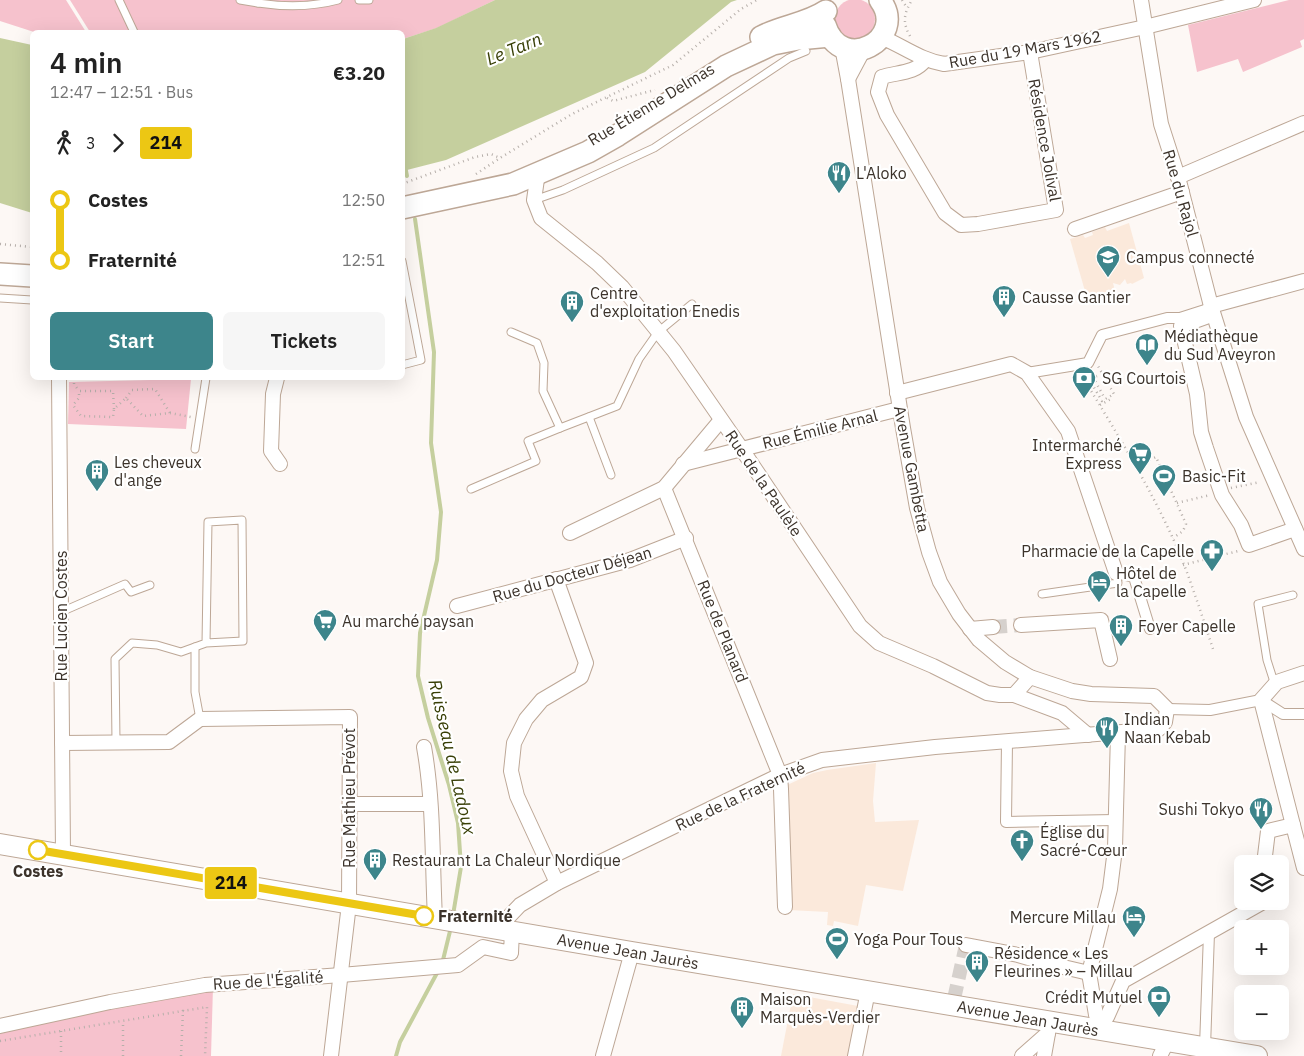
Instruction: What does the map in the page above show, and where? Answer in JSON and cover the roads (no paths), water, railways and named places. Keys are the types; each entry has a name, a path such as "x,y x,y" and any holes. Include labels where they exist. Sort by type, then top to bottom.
{"main road":[{"path":"829,6 825,24 836,41"},
{"name":"Rue Étienne Delmas","path":"473,192 493,181 579,147 646,110 746,45 771,32 816,17 829,6"},
{"path":"864,49 874,44 881,37 892,6"},
{"name":"Rue Étienne Delmas","path":"410,207 513,184 588,152 726,66 773,44 798,39 836,41 852,50 864,49"},
{"path":"0,274 30,276"},
{"name":"Avenue Jean Jaurès","path":"0,844 632,952 868,991 954,1002 1049,1027 1099,1025 1164,1049 1205,1047 1257,1056"}],"street":[{"name":"Rue du Rajol","path":"1141,0 1161,124 1178,177 1211,306 1246,417 1304,549"},
{"name":"Rue du 19 Mars 1962","path":"881,37 924,60 944,64 1030,52 1145,27 1230,3 1254,0"},
{"name":"Avenue Gambetta","path":"836,41 848,79 899,409 918,508 929,552 940,582 979,640 1005,662 1030,677 1072,691 1091,694 1154,696 1167,709"},
{"path":"848,79 864,49"},
{"name":"Résidence Jolival","path":"924,60 921,65 907,72 893,73 882,77 878,92 886,115 945,213 960,225 978,224 1056,210 1030,52"},
{"path":"1178,177 1304,123"},
{"path":"534,200 537,179 545,170"},
{"name":"Rue de la Paulèle","path":"513,184 534,200 541,218 597,263 616,281 674,351 860,626 879,643 933,666 987,693 1014,695 1062,713 1088,735"},
{"path":"1075,229 1182,192"},
{"path":"1027,373 1088,363 1102,335 1167,318 1180,318 1203,311 1211,306 1304,281"},
{"path":"1211,306 1206,317 1181,326 1196,394 1201,432 1221,492 1241,525 1250,545 1295,529"},
{"path":"897,393 1011,364 1027,373 1068,432 1116,573 1134,577 1150,629"},
{"name":"Rue Lucien Costes","path":"59,380 63,854"},
{"path":"276,380 273,394 271,451 280,464"},
{"name":"Rue Émilie Arnal","path":"683,464 899,409"},
{"path":"570,533 664,488 721,420"},
{"name":"Rue de Planard","path":"664,488 686,538 780,775 785,907"},
{"name":"Rue du Docteur Déjean","path":"457,606 630,560 686,538"},
{"path":"556,579 586,663 581,677 542,700 526,720 514,743 511,771 517,796 557,883"},
{"path":"1021,625 1101,620 1110,659"},
{"path":"970,629 994,627"},
{"path":"1167,709 1210,710 1261,700 1277,682 1304,673"},
{"path":"1014,695 1030,677"},
{"path":"1261,700 1283,714 1304,714"},
{"path":"1261,700 1304,868"},
{"name":"Rue de la Fraternité","path":"505,930 520,905 557,883 780,775 822,760 935,747 1159,729 1165,722 1167,709"},
{"name":"Rue Mathieu Prévot","path":"200,719 350,717 349,904 330,1056"},
{"path":"62,743 169,742 200,719"},
{"path":"1118,733 1115,849 1110,889 1089,973 1099,1025 1107,1017 1123,981 1249,910"},
{"path":"1007,742 1006,822 1115,820"},
{"path":"424,747 428,768 435,918"},
{"path":"350,804 430,804"},
{"path":"1265,855 1268,831 1293,825"},
{"name":"Rue de l'Égalité","path":"0,1026 110,1002 205,985 341,976 458,965 483,947 511,953 505,930"},
{"path":"1205,1047 1209,933"},
{"path":"966,945 1018,954 1089,973"},
{"path":"603,1056 632,952"},
{"path":"856,1056 868,991"},
{"path":"1022,1056 1049,1027"},
{"path":"1044,1056 1049,1027"}],"lane":[{"path":"119,0 133,30"},
{"path":"240,0 277,6 320,5 338,0"},
{"path":"359,0 369,0"},
{"path":"534,200 563,190 654,148 789,58 806,51"},
{"path":"405,277 421,360 405,364"},
{"path":"0,298 30,300"},
{"path":"471,489 536,461 528,441 617,406 639,359 658,332 692,304"},
{"path":"511,332 537,343 544,363 543,391 560,428"},
{"path":"195,449 206,380"},
{"path":"589,417 611,475"},
{"path":"116,742 115,659 132,643 158,644 181,652 206,642 243,641 242,520 208,522 206,642"},
{"path":"1042,594 1118,583 1116,573"},
{"path":"60,612 125,584 131,592 150,586"},
{"path":"1275,685 1267,660 1258,604 1293,595"},
{"path":"195,647 195,692 200,719"}],"water":[{"name":"Le Tarn","path":"495,0 737,0 731,2 645,72 446,160 405,170 405,38 436,28"},
{"path":"0,38 30,45 30,212 0,203"}],"waterway":[{"path":"405,166 407,176"},
{"name":"Ruisseau de Ladoux","path":"415,219 434,352 431,443 441,512 437,560 420,633 418,676 458,823 461,867 453,915"},
{"path":"443,960 451,927"},
{"path":"396,1056 400,1042 437,973"}],"tunnel":[{"path":"993,627 1021,625"},
{"path":"954,999 966,945"}],"place":[{"name":"L'Aloko","path":"839,194"},
{"name":"Campus connecté","path":"1108,278"},
{"name":"Causse Gantier","path":"1004,318"},
{"name":"Centre d'exploitation Enedis","path":"572,323"},
{"name":"Médiathèque du Sud Aveyron","path":"1147,366"},
{"name":"SG Courtois","path":"1084,399"},
{"name":"Intermarché Express","path":"1140,475"},
{"name":"Les cheveux d'ange","path":"97,492"},
{"name":"Basic-Fit","path":"1164,497"},
{"name":"Pharmacie de la Capelle","path":"1212,572"},
{"name":"Hôtel de la Capelle","path":"1099,603"},
{"name":"Au marché paysan","path":"325,642"},
{"name":"Foyer Capelle","path":"1121,647"},
{"name":"Indian Naan Kebab","path":"1107,749"},
{"name":"Sushi Tokyo","path":"1261,830"},
{"name":"Costes","path":"38,850"},
{"name":"Église du Sacré-Cœur","path":"1022,862"},
{"name":"Restaurant La Chaleur Nordique","path":"375,881"},
{"name":"Fraternité","path":"424,916"},
{"name":"Mercure Millau","path":"1134,938"},
{"name":"Yoga Pour Tous","path":"837,960"},
{"name":"Résidence « Les Fleurines » – Millau","path":"977,983"},
{"name":"Crédit Mutuel","path":"1159,1018"},
{"name":"Maison Marquès-Verdier","path":"742,1029"}]}
